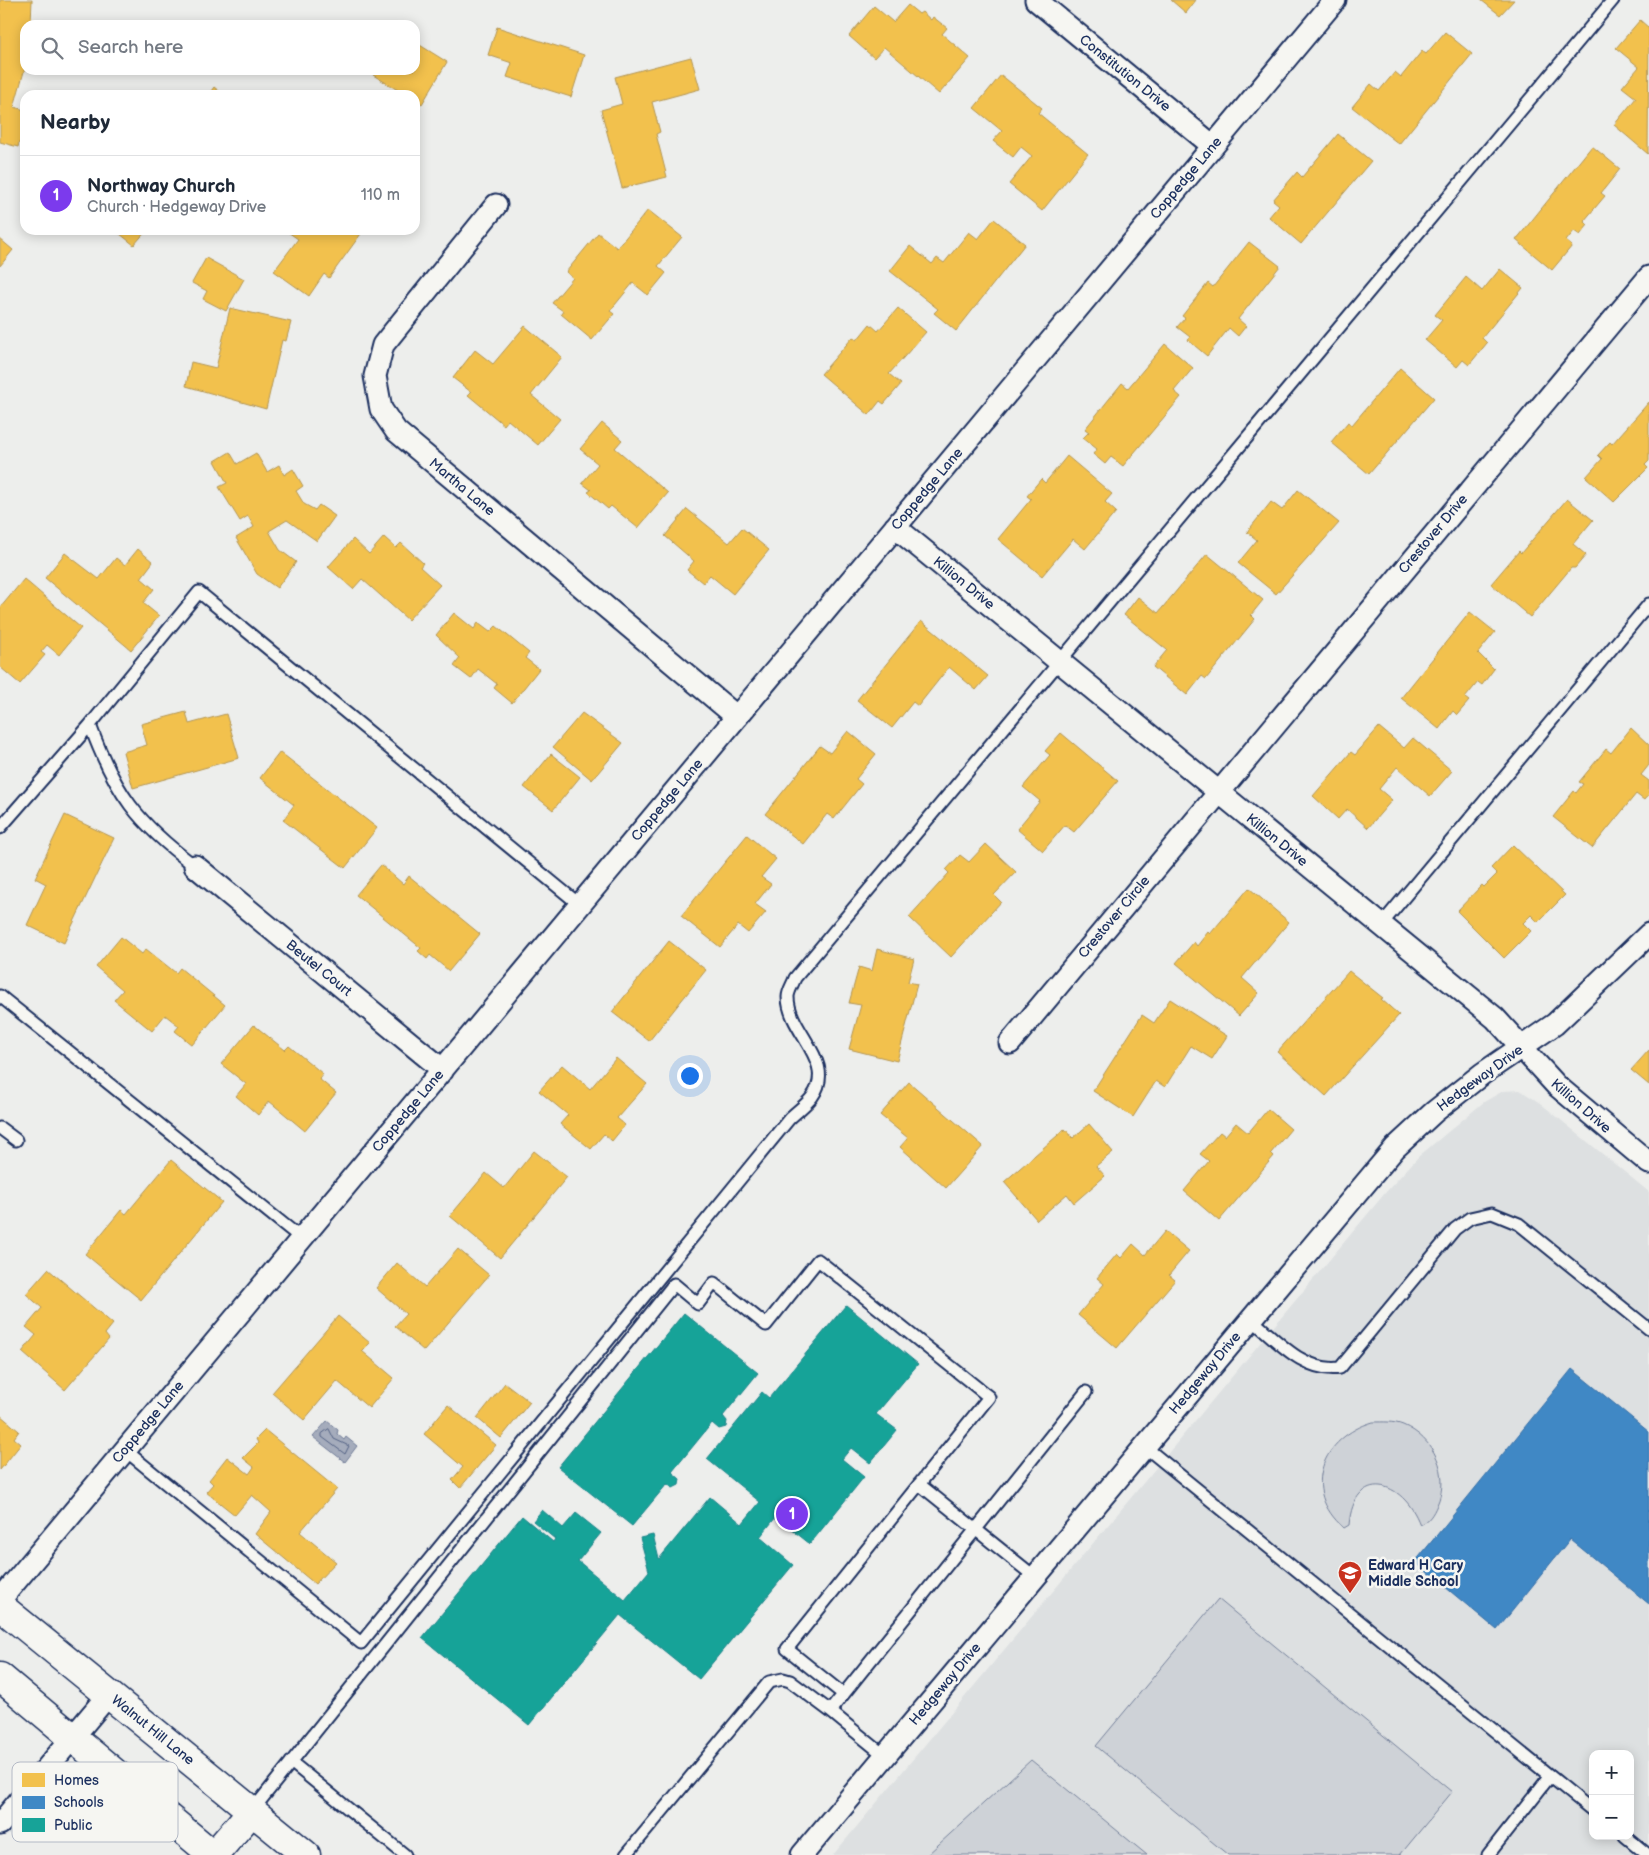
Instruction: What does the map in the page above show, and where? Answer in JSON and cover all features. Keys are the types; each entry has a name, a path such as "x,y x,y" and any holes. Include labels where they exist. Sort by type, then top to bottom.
{"main road":[{"name":"Walnut Hill Lane","path":"0,1606 306,1855"},
{"path":"0,1677 102,1762"},
{"path":"178,1825 214,1855 252,1811"}],"street":[{"name":"Constitution Drive","path":"1036,0 1213,146"},
{"name":"Coppedge Lane","path":"0,1600 1335,0"},
{"name":"Martha Lane","path":"496,206 383,345 375,376 381,409 396,431 737,717"},
{"name":"Crestover Drive","path":"1218,791 1649,277"},
{"name":"Killion Drive","path":"895,527 1495,1018 1556,1085 1649,1163"},
{"name":"Crestover Circle","path":"1010,1043 1218,791"},
{"name":"Beutel Court","path":"195,866 443,1070"},
{"name":"Hedgeway Drive","path":"802,1855 1395,1148 1434,1112 1555,1024 1649,934"},
{"path":"51,1762 109,1694"},
{"path":"0,1824 12,1810"}],"lane":[{"path":"125,1450 361,1643 789,1119 812,1097 820,1079 814,1055 792,1013 788,996 795,978 1613,0"},
{"path":"0,828 90,725 199,592 580,905"},
{"path":"1381,925 1649,604"},
{"path":"90,725 110,774 129,806 163,842 195,866"},
{"path":"0,996 302,1239"},
{"path":"0,1128 16,1140"},
{"path":"1251,1319 1307,1365 1327,1370 1340,1368 1455,1229 1470,1218 1492,1213 1519,1224 1649,1330"},
{"path":"252,1811 674,1284 698,1304 714,1283 766,1325 818,1260 989,1397 787,1649 843,1694"},
{"path":"830,1711 1086,1392"},
{"path":"1144,1446 1589,1807"},
{"path":"919,1484 1035,1577"},
{"path":"626,1855 769,1682 784,1679 790,1681 885,1756"},
{"path":"291,1762 405,1855"},
{"path":"1488,1855 1550,1776"},
{"path":"1630,1840 1648,1855"}],"shaded area":[{"name":"Edward H Cary Middle School","path":"1520,1090 1540,1103 1649,1192 1649,1855 833,1855 1386,1192 1419,1156 1484,1102 1503,1091"},
{"path":"1373,1422 1396,1423 1414,1431 1431,1448 1437,1458 1441,1469 1441,1493 1432,1514 1420,1525 1412,1509 1402,1497 1391,1489 1380,1486 1369,1487 1360,1494 1353,1506 1349,1525 1344,1528 1331,1513 1323,1498 1320,1482 1323,1466 1330,1452 1355,1429"},
{"path":"1218,1599 1452,1792 1400,1855 1228,1855 1096,1746"},
{"path":"1031,1760 1147,1855 927,1855"}],"water":[{"path":"327,1421 338,1430 337,1434 344,1440 346,1437 357,1446 345,1462 313,1437"}],"building: Homes":[{"path":"0,0 32,0 31,20 20,20 20,75 23,75 14,107 20,109 20,143 18,147 0,142"},
{"path":"1171,0 1196,0 1186,13"},
{"path":"1481,0 1514,0 1500,15"},
{"path":"908,5 919,14 922,12 931,20 933,17 947,28 942,34 970,58 939,94 884,47 874,58 849,36 874,6 893,22"},
{"path":"1640,20 1649,28 1648,154 1614,125 1636,98 1622,87 1639,67 1616,48"},
{"path":"497,27 584,55 571,97 507,77 512,63 488,55"},
{"path":"1445,32 1472,54 1399,144 1352,107 1371,84 1379,91 1395,72 1401,77 1422,51 1426,54"},
{"path":"420,45 447,62 422,104 420,103 420,90 398,90 373,75 420,75"},
{"path":"691,57 700,89 652,102 660,132 656,134 667,177 622,188 601,110 622,104 615,77"},
{"path":"1001,75 1042,108 1038,113 1088,154 1042,211 1009,184 1032,156 1021,147 1013,157 993,141 1002,131 974,108"},
{"path":"1338,134 1371,161 1301,244 1269,217 1279,205 1273,200 1297,172 1302,177"},
{"path":"1592,146 1620,169 1601,193 1605,196 1584,221 1588,225 1580,235 1574,231 1566,241 1572,246 1552,270 1516,240"},
{"path":"648,210 682,237 658,266 666,273 648,295 633,283 610,311 614,314 592,340 561,314 563,311 552,303 573,278 566,272 598,233 617,248"},
{"path":"994,219 1025,244 956,331 934,313 938,309 890,271 910,246 932,264 937,258 944,263 969,232 978,239"},
{"path":"121,235 143,235 134,245"},
{"path":"292,235 360,235 329,278 324,274 309,296 274,271 298,239"},
{"path":"0,239 13,250 0,266"},
{"path":"1249,242 1280,266 1238,319 1246,326 1238,336 1229,328 1207,356 1188,340 1190,337 1177,327 1185,318 1182,316 1208,283 1213,287"},
{"path":"206,258 244,279 226,311 203,299 207,291 192,283"},
{"path":"1500,269 1523,288 1482,338 1487,343 1469,365 1463,360 1457,367 1425,340 1442,320 1435,315 1466,277 1482,291"},
{"path":"230,308 291,322 286,341 282,340 266,409 186,386 191,362 216,368"},
{"path":"898,308 926,332 889,374 901,384 884,404 880,401 869,415 821,374 853,337 857,340 870,324 878,331"},
{"path":"525,326 562,357 531,395 560,419 538,445 508,420 504,425 468,395 471,392 453,378 475,350 493,364"},
{"path":"1165,344 1193,368 1174,391 1181,397 1123,466 1111,457 1105,464 1093,454 1097,449 1083,438 1089,432 1085,429 1122,383 1128,388"},
{"path":"1400,368 1434,398 1369,474 1331,442 1348,422 1352,425"},
{"path":"1649,402 1649,461 1645,465 1648,468 1614,502 1586,477 1602,459 1598,455 1610,442 1612,444"},
{"path":"602,423 622,440 615,448 668,493 638,528 611,506 608,509 588,492 591,490 582,483 598,464 580,449"},
{"path":"230,452 237,464 256,453 267,472 279,465 284,475 293,469 303,486 296,491 304,504 315,510 319,505 335,516 317,541 287,520 269,531 280,550 296,562 277,588 257,574 236,538 254,527 248,516 240,521 219,487 227,483 215,461"},
{"path":"1067,456 1112,494 1105,502 1116,512 1085,549 1073,539 1042,576 998,539 1031,499 1027,496 1041,479 1045,483"},
{"path":"1298,490 1339,523 1276,594 1238,563 1257,540 1247,532 1271,502 1282,510"},
{"path":"1567,499 1593,520 1573,544 1586,555 1575,568 1571,568 1530,617 1491,584 1519,551 1521,553"},
{"path":"687,509 729,543 742,528 769,550 733,594 710,575 703,583 687,570 694,561 665,536"},
{"path":"384,537 396,548 401,543 423,563 420,567 440,585 408,620 362,579 353,589 328,567 353,539 369,554"},
{"path":"138,549 153,562 141,578 154,589 143,603 159,616 131,650 45,578 65,553 99,579 116,558 125,565"},
{"path":"1207,554 1263,600 1251,615 1255,619 1206,679 1202,676 1187,695 1153,667 1167,650 1124,615 1138,597 1158,613"},
{"path":"24,579 81,628 59,655 47,645 41,652 45,655 20,684 0,667 0,608"},
{"path":"1470,612 1495,632 1478,653 1494,669 1482,685 1478,682 1465,698 1469,701 1457,715 1453,711 1439,729 1401,698"},
{"path":"454,613 474,629 478,623 490,632 496,626 529,653 525,658 539,669 512,703 494,688 497,684 478,669 471,679 454,666 460,658 436,635"},
{"path":"921,621 988,676 976,690 949,667 918,706 913,702 892,728 857,700"},
{"path":"186,712 189,724 226,714 239,758 133,788 123,752 147,745 141,724"},
{"path":"582,713 623,743 592,780 553,747"},
{"path":"1379,727 1404,748 1413,738 1452,771 1430,796 1397,767 1379,789 1392,800 1368,828 1347,809 1338,819 1313,796 1351,752 1355,755"},
{"path":"1631,728 1649,745 1649,765 1641,775 1649,781 1649,794 1644,800 1636,794 1592,848 1553,817 1574,791 1576,793 1583,784 1579,782 1606,749 1611,753"},
{"path":"848,731 876,754 856,779 862,784 834,819 827,814 803,844 765,814 820,746 830,753"},
{"path":"1061,733 1118,781 1074,832 1065,825 1043,851 1017,829 1040,801 1023,787 1050,755 1045,751"},
{"path":"280,752 377,828 345,868 283,820 294,805 260,778"},
{"path":"551,754 580,777 553,810 524,787"},
{"path":"65,815 114,838 64,943 27,925 46,884 35,878"},
{"path":"747,835 776,859 761,877 771,884 755,904 766,912 748,933 738,925 720,947 681,916"},
{"path":"986,844 1016,872 994,895 1001,902 951,957 909,917 949,873 946,870 960,855 969,862"},
{"path":"1513,845 1565,895 1538,922 1531,915 1523,923 1531,931 1504,958 1457,911 1482,885 1484,887 1497,874 1491,868"},
{"path":"381,865 403,884 409,876 480,934 449,971 430,955 427,959 418,951 421,948 356,895"},
{"path":"1249,888 1289,922 1242,978 1259,993 1239,1016 1176,963 1194,942 1197,946 1208,932 1210,934"},
{"path":"121,937 142,954 146,949 176,973 180,968 225,1005 192,1045 175,1031 179,1026 165,1015 152,1031 114,1000 123,990 96,967"},
{"path":"669,941 706,970 649,1041 612,1012"},
{"path":"877,949 914,959 908,982 917,984 897,1061 849,1049 861,1005 849,1003 859,967 872,971"},
{"path":"1349,971 1383,998 1381,999 1399,1015 1326,1096 1277,1052"},
{"path":"1170,999 1227,1036 1212,1059 1191,1046 1165,1087 1156,1081 1133,1117 1093,1091 1142,1015 1154,1023"},
{"path":"254,1025 285,1050 289,1046 323,1074 319,1079 336,1093 305,1131 269,1101 258,1115 236,1096 246,1084 221,1064"},
{"path":"1649,1050 1649,1085 1631,1070"},
{"path":"616,1058 647,1084 617,1118 625,1125 612,1141 604,1134 591,1149 560,1124 568,1115 539,1091 562,1065 590,1089"},
{"path":"909,1082 983,1146 946,1188 900,1147 908,1138 880,1115"},
{"path":"1268,1109 1291,1129 1271,1153 1274,1156 1219,1221 1184,1191 1209,1161 1200,1154 1220,1132 1225,1136 1236,1123 1248,1133"},
{"path":"1089,1124 1113,1152 1096,1166 1105,1176 1074,1203 1067,1194 1037,1220 1004,1182 1065,1129 1073,1138"},
{"path":"534,1151 567,1177 500,1258 450,1216 486,1173 504,1188"},
{"path":"171,1160 222,1202 141,1300 85,1254 121,1210 126,1214"},
{"path":"1165,1231 1189,1251 1169,1275 1175,1280 1117,1348 1078,1315 1104,1284 1097,1278 1117,1254 1121,1258 1133,1244 1145,1255"},
{"path":"458,1249 489,1275 424,1351 395,1326 406,1314 376,1288 397,1263 425,1287"},
{"path":"48,1269 113,1324 105,1334 109,1339 65,1390 22,1352 36,1335 26,1327 42,1308 26,1294"},
{"path":"338,1316 370,1343 362,1351 394,1378 369,1408 337,1381 304,1420 272,1393"},
{"path":"505,1383 530,1402 501,1438 477,1418"},
{"path":"448,1405 496,1445 460,1488 452,1480 463,1467 424,1434"},
{"path":"0,1415 19,1431 14,1438 21,1444 0,1470"},
{"path":"265,1430 337,1489 300,1532 336,1562 315,1584 255,1534 271,1512 252,1495 235,1515 206,1492 213,1484 209,1480 227,1457 249,1474 254,1467 243,1458 258,1443 256,1439"}],"building: Schools":[{"path":"1572,1369 1649,1432 1649,1604 1570,1539 1497,1630 1415,1562"}],"building: Public":[{"path":"846,1305 918,1364 876,1414 897,1430 870,1463 851,1448 842,1459 864,1477 810,1544 776,1517 760,1537 793,1565 699,1679 620,1615 529,1725 422,1638 522,1516 553,1542 555,1539 533,1521 542,1510 563,1528 576,1513 601,1533 578,1561 625,1600 649,1571 640,1538 653,1535 659,1559 710,1497 742,1524 760,1502 707,1459 762,1392 769,1398"},
{"path":"684,1313 758,1373 723,1416 727,1421 726,1427 719,1429 712,1423 672,1472 680,1479 679,1485 673,1488 667,1484 632,1526 558,1467"}],"place":[{"name":"Northway Church","path":"792,1514"},
{"name":"Edward H Cary Middle School","path":"1350,1594"}]}
